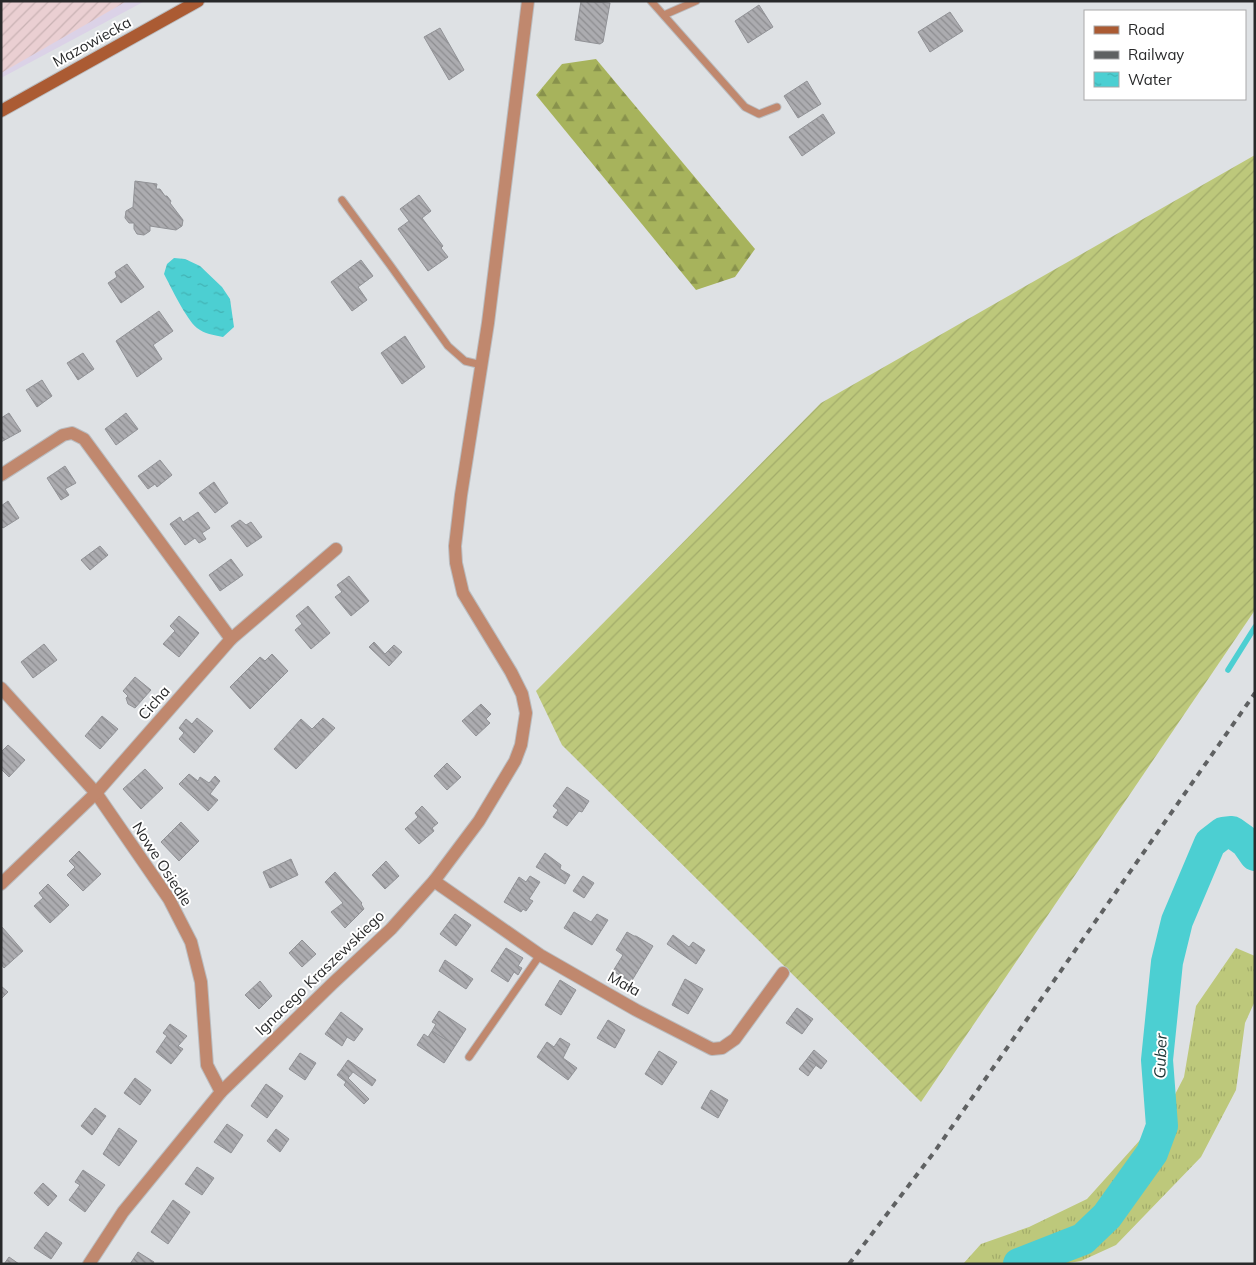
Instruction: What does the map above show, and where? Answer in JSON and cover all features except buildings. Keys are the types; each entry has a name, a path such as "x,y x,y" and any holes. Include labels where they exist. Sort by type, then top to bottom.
{"main road":[{"name":"Mazowiecka","path":"1,111 198,1"}],"street":[{"name":"Ignacego Kraszewskiego","path":"89,1264 123,1212 221,1092 391,929 434,881 479,821 515,761 523,740 526,713 523,699 517,684 463,592 456,563 455,546 457,520 482,365 528,1"},
{"path":"1,475 63,435 72,433 84,439 231,639"},
{"name":"Cicha","path":"1,884 96,794 231,639 336,549"},
{"name":"Nowe Osiedle","path":"1,688 96,794 169,900 191,942 201,982 206,1065 221,1092"},
{"name":"Mała","path":"434,881 540,955 636,1010 712,1049 722,1048 735,1039 782,973"}],"lane":[{"path":"651,1 745,107 759,114 778,107"},
{"path":"664,15 696,1"},
{"path":"342,200 448,346 464,362 482,365"},
{"path":"469,1057 540,955"}],"shaded area":[{"path":"1,1 145,1 1,78"},
{"path":"1,1 127,1 1,73"}],"green space":[{"path":"596,59 755,249 735,277 696,290 536,95 562,64"},
{"path":"1255,155 1255,610 921,1102 562,745 536,691 821,403"},
{"path":"1236,948 1255,956 1255,1001 1245,1023 1236,1090 1201,1157 1116,1245 1081,1261 1063,1264 963,1264 981,1244 1029,1227 1087,1199 1167,1110 1184,1077 1196,1006"}],"water":[{"path":"174,258 185,259 200,266 222,287 230,299 234,327 223,337 206,333 197,328 184,310 164,274 167,264"}],"waterway":[{"path":"1228,670 1255,627"},
{"name":"Guber","path":"1019,1264 1083,1239 1107,1216 1152,1153 1162,1126 1157,1060 1167,962 1177,921 1210,843 1223,833 1232,832 1246,842 1255,855"}],"railway":[{"path":"849,1264 935,1151 1255,693"}]}
